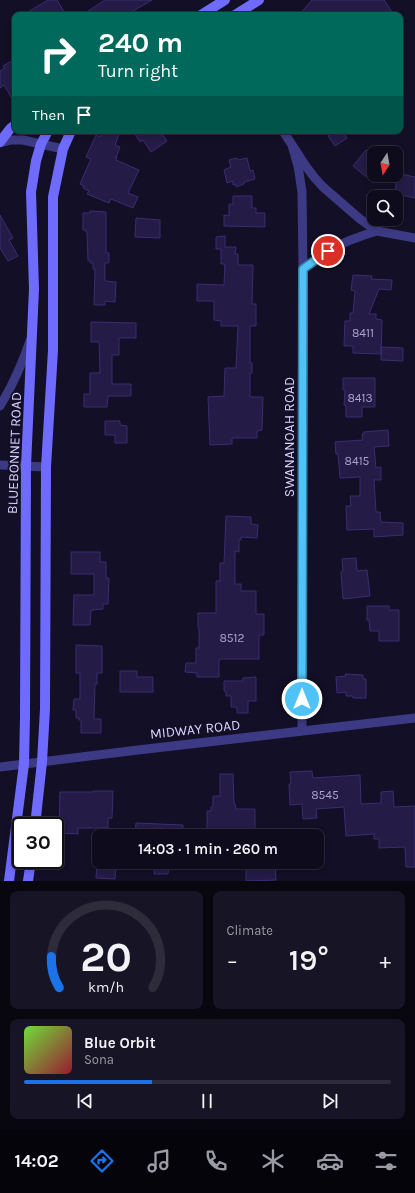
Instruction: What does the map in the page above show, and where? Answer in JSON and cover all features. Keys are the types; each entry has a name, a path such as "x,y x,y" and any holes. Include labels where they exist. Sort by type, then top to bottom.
{"main road":[{"path":"209,12 225,0"},
{"path":"240,12 259,0"},
{"path":"0,143 12,127"},
{"name":"BLUEBONNET ROAD","path":"24,764 26,466 34,289 31,192 36,161 41,144 46,134"},
{"path":"36,817 42,762 45,709 46,467 53,350 53,196 62,149 70,134"},
{"path":"9,881 24,764"},
{"path":"28,881 30,869"}],"street":[{"path":"285,134 314,177 323,187 360,219 377,230 415,238"},
{"path":"0,143 11,140 23,140 62,149"},
{"name":"SWANANOAH ROAD","path":"292,145 298,166 302,192 302,731"},
{"path":"303,269 328,251 341,244 377,230"},
{"path":"0,406 21,368 32,338"},
{"path":"0,465 46,467"},
{"name":"MIDWAY ROAD","path":"0,767 415,718"}],"building":[{"path":"48,0 57,0 64,12 28,12"},
{"path":"105,0 152,0 131,12 87,12"},
{"path":"312,0 384,0 392,12 302,12"},
{"path":"12,61 12,99 4,85 0,88 0,71 5,68 3,66"},
{"path":"102,134 119,134 115,145 120,147 116,160 139,170 128,193 138,197 133,208 111,199 109,203 87,194 89,191 83,188 84,186 80,184 91,159 86,157 96,135 100,137"},
{"path":"135,134 162,134 167,141 151,152 143,140 140,142"},
{"path":"331,134 344,134 347,138 335,146 328,136"},
{"path":"366,150 367,151 367,177 353,166"},
{"path":"237,158 238,160 247,158 250,171 253,170 255,179 244,182 244,184 236,187 236,184 233,185 233,181 227,183 224,170 231,167 229,160"},
{"path":"403,174 415,177 415,198 403,195 403,190 395,190 396,182 403,182"},
{"path":"233,196 252,196 252,208 256,208 256,213 265,213 265,227 224,226 224,215 229,216 229,204 233,204"},
{"path":"90,211 106,212 106,253 109,253 109,263 105,263 105,281 116,282 115,302 105,301 105,305 94,305 95,269 93,269 93,263 90,263 90,260 88,261 87,232 86,230 83,230 83,213 90,213"},
{"path":"0,215 13,238 9,240 18,256 8,261 0,248"},
{"path":"136,218 160,220 160,238 135,237"},
{"path":"225,236 225,247 236,247 235,254 238,254 238,265 253,265 252,304 256,304 256,326 250,326 250,363 252,363 252,373 250,373 250,397 263,397 262,430 257,431 257,438 232,438 232,444 210,445 208,397 224,396 225,368 236,368 238,326 221,326 221,321 214,320 214,301 197,301 197,284 224,285 225,264 221,264 221,249 216,249 216,237"},
{"path":"353,275 372,276 371,279 392,280 391,290 379,289 369,314 376,314 376,319 382,320 381,354 353,353 353,346 344,346 345,321 350,321 350,313 353,313 355,291 351,290"},
{"path":"91,322 136,323 136,338 119,338 119,355 112,355 112,384 131,384 131,396 108,396 107,407 84,407 84,394 90,394 90,373 100,373 99,342 91,342"},
{"path":"381,347 403,348 403,361 381,360"},
{"path":"343,378 375,378 375,407 362,407 362,417 346,417"},
{"path":"105,421 120,421 120,425 127,426 127,443 115,443 115,435 105,435"},
{"path":"388,430 389,446 374,447 376,468 381,467 381,480 374,480 376,512 380,512 381,522 403,523 403,535 374,537 374,529 347,530 346,506 351,506 350,496 360,496 360,477 340,478 338,454 336,454 335,442 363,440 362,434 364,434 364,432"},
{"path":"226,516 251,517 251,524 258,525 257,538 241,537 241,540 239,540 239,552 235,551 235,584 241,584 241,591 256,591 256,614 264,614 264,635 259,635 259,659 219,659 219,677 197,677 197,673 185,672 186,663 196,663 196,648 199,648 198,613 216,613 216,581 220,581 220,563 224,563"},
{"path":"71,552 100,552 100,562 106,562 106,578 109,578 108,604 103,604 103,609 91,610 90,625 73,625 74,595 94,595 94,574 71,574"},
{"path":"356,558 357,571 367,570 370,596 343,599 341,572 343,571 342,559"},
{"path":"367,606 389,606 389,610 399,610 399,641 379,641 379,631 370,631 369,620 367,620"},
{"path":"76,645 102,646 102,673 97,673 97,684 95,684 94,719 101,719 101,733 81,733 81,720 76,718 76,710 73,710 74,699 80,699 80,673 76,673"},
{"path":"120,671 137,671 137,677 153,677 153,692 120,692"},
{"path":"345,674 363,675 363,679 366,679 366,698 353,698 353,696 346,696 346,692 337,693 336,677 346,676"},
{"path":"256,677 256,701 248,701 248,713 237,713 237,707 231,707 231,696 226,696 226,691 224,691 224,681 243,681 243,678"},
{"path":"312,771 313,778 360,775 361,804 381,803 381,792 393,791 394,807 415,806 415,867 406,867 405,847 379,848 379,839 374,839 374,834 346,836 344,807 316,809 317,818 303,819 302,804 290,805 290,772"},
{"path":"220,774 233,774 234,804 236,809 255,809 255,829 207,829 207,811 211,811 211,807 213,806 213,796 220,796"},
{"path":"113,791 112,818 108,818 108,828 78,828 78,834 64,833 64,817 59,817 60,792"},
{"path":"136,823 183,825 183,829 136,829"},
{"path":"97,869 116,869 115,879 96,878"},
{"path":"154,869 168,869 168,874 154,874"},
{"path":"246,869 275,869 276,880 246,881"}],"route":[{"path":"302,699 303,269 328,251"}]}
